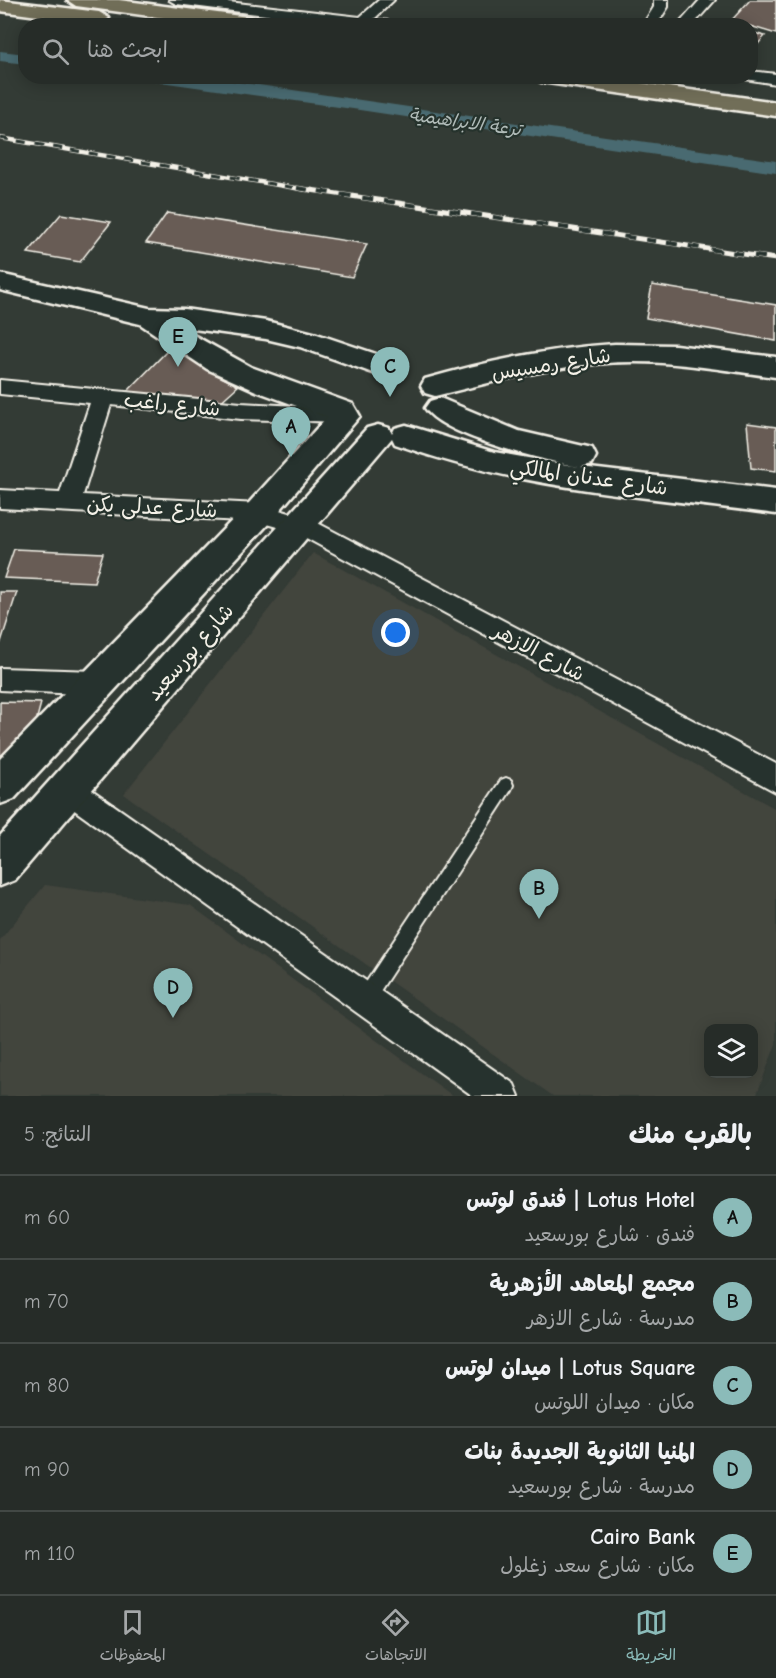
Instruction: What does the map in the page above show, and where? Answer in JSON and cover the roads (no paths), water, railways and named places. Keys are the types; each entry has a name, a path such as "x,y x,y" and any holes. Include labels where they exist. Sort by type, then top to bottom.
{"highway":[{"path":"75,0 138,18"},
{"path":"0,5 131,15 248,16 252,18"},
{"path":"598,84 776,109"},
{"path":"716,84 776,93"}],"main road":[{"path":"0,282 149,317 184,318 266,330 307,340 387,368 420,374 437,397 429,425 392,436 353,425 344,414 341,401 344,391 351,382 361,375 387,368"},
{"path":"149,317 194,351 226,369 344,414"},
{"name":"شارع رمسيس","path":"437,397 562,358 618,352 776,367"},
{"name":"شارع عدنان المالكي","path":"437,397 494,434 556,453 776,481"},
{"name":"شارع بورسعيد","path":"0,786 259,513 344,414"},
{"name":"شارع بورسعيد","path":"0,866 302,525 392,436"},
{"name":"شارع عدنان المالكي","path":"392,436 440,450 523,469 776,502"}],"street":[{"path":"176,0 248,16 294,18"},
{"path":"367,18 387,0"},
{"path":"654,18 661,7 662,0"},
{"path":"691,18 708,0"},
{"path":"758,77 776,79"},
{"name":"شارع راغب","path":"0,387 241,411 344,414"},
{"path":"69,502 103,398"},
{"name":"شارع عدلى يكن","path":"0,498 259,513 302,525"},
{"name":"شارع الازهر","path":"302,525 776,779"},
{"path":"0,679 96,683"},
{"path":"69,790 502,1096"}],"lane":[{"path":"364,1000 506,785"}],"waterway":[{"name":"ترعة الابراهيمية","path":"0,56 18,58"},
{"name":"ترعة الابراهيمية","path":"212,84 776,167"}],"railway":[{"path":"0,138 307,190"},
{"path":"297,188 776,259"}],"place":[{"name":"Cairo Bank","path":"178,367"},
{"name":"Lotus Square | ميدان لوتس","path":"390,397"},
{"name":"Lotus Hotel | فندق لوتس","path":"291,457"},
{"name":"مجمع المعاهد الأزهرية","path":"539,919"},
{"name":"المنيا الثانوية الجديدة بنات","path":"173,1018"}]}
